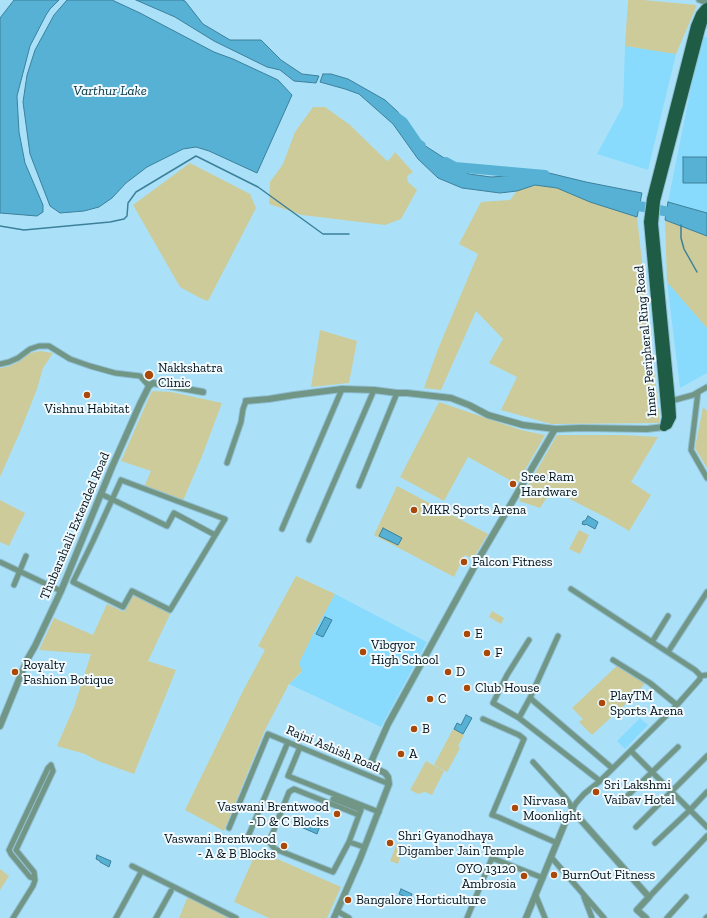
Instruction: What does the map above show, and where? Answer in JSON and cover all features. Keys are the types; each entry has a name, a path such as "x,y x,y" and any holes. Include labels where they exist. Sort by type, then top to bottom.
{"main road":[{"name":"Inner Peripheral Ring Road","path":"669,417 651,223 653,200 695,26 700,14 707,7"},
{"name":"Inner Peripheral Ring Road","path":"653,200 701,28 704,19 707,16"},
{"name":"Inner Peripheral Ring Road","path":"651,223 671,401 669,417 664,428"}],"street":[{"path":"700,0 707,3"},
{"path":"0,364 10,362 30,349 39,346 49,346 70,359 90,366 140,376 149,386 153,383 203,392"},
{"name":"Thubarahalli Extended Road","path":"0,726 27,660 61,591 82,538 149,386"},
{"path":"671,401 696,394 707,387"},
{"path":"282,529 342,389"},
{"path":"227,463 241,422 246,401 342,389 374,390 451,398 470,405 488,415 523,425 555,429 664,428"},
{"path":"309,540 374,390"},
{"path":"359,486 397,393"},
{"path":"696,394 691,450 707,478"},
{"path":"334,918 389,784 388,777 374,765 372,760 384,732 478,560 555,429"},
{"path":"121,480 225,519 170,610 132,592 123,607 73,582 112,499 121,480"},
{"path":"101,494 167,526 174,513 215,535"},
{"path":"82,538 93,542"},
{"path":"14,585 26,556"},
{"path":"0,562 61,591"},
{"path":"571,588 695,670 700,676"},
{"path":"668,652 707,592"},
{"path":"652,642 668,616"},
{"path":"519,718 530,698 558,636"},
{"path":"529,640 507,675 494,703 519,718 600,781"},
{"path":"613,660 650,683 677,705"},
{"path":"700,676 707,675"},
{"path":"526,918 567,818 576,803 677,705 700,679 700,676"},
{"path":"530,698 612,768"},
{"path":"483,719 519,735 524,739 492,815 557,843"},
{"name":"Rajni Ashish Road","path":"229,828 268,734 288,744 300,747 389,784"},
{"path":"247,839 288,744 278,741"},
{"path":"300,747 288,776 378,812"},
{"path":"620,803 651,771 678,747"},
{"path":"631,750 707,827"},
{"path":"636,827 707,756"},
{"path":"533,762 565,797 572,810 649,897"},
{"path":"13,918 33,886 35,880 34,872 16,850 24,825 28,811 48,768 52,765 53,771 33,814 24,825 9,850 30,877 34,878"},
{"path":"333,872 275,849 269,842 288,792 294,789 359,815"},
{"path":"655,843 707,792"},
{"path":"306,865 331,875 349,842 361,810 333,799"},
{"path":"28,811 33,814"},
{"path":"646,918 636,910 707,836"},
{"path":"349,842 364,847"},
{"path":"467,918 492,858 543,878"},
{"path":"551,858 604,918"},
{"path":"19,864 24,860"},
{"path":"132,866 236,918"},
{"path":"116,918 140,874"},
{"path":"156,918 171,891"},
{"path":"582,894 592,918"},
{"path":"536,896 545,918"},
{"path":"667,918 686,897"},
{"path":"337,911 349,918"}],"shaded area":[{"path":"628,0 697,5 676,54 625,46"},
{"path":"701,37 707,37 707,213 668,202"},
{"path":"625,46 676,54 648,170 597,154 623,106"},
{"path":"313,107 325,107 350,125 387,161 395,152 413,172 407,176 408,182 417,190 401,219 385,225 302,215 269,204 270,182 283,164 295,132"},
{"path":"190,163 250,194 256,208 208,301 180,287 133,205"},
{"path":"535,185 557,188 590,202 637,217 660,423 551,424 501,410 517,377 489,363 503,339 476,311 441,390 424,388 438,349 478,254 459,244 481,202 510,200 517,191"},
{"path":"665,220 707,236 707,328 667,282"},
{"path":"667,282 707,328 707,373 680,388"},
{"path":"320,330 357,341 349,383 311,387"},
{"path":"40,351 53,353 43,368 37,389 0,477 0,368 10,366 30,353"},
{"path":"153,391 171,392 222,403 182,503 143,489 151,471 121,461"},
{"path":"439,402 521,430 545,435 517,484 468,457 444,501 400,477"},
{"path":"703,407 707,411 707,468 695,448"},
{"path":"557,435 623,435 658,437 631,482 651,495 629,531 552,490 540,508 519,501"},
{"name":"MKR Sports Arena","path":"397,486 488,534 473,559 465,555 454,577 374,535"},
{"path":"0,500 25,513 9,546 0,542"},
{"path":"579,530 589,535 580,554 569,549"},
{"path":"296,576 335,594 299,663 302,671 289,684 265,730 224,831 185,810 244,689 265,650 258,646"},
{"name":"Vibgyor High School","path":"335,594 427,642 381,727 289,684 302,672 299,663"},
{"path":"132,595 171,612 148,661 176,670 134,774 98,761 85,754 57,746 74,707 91,654 39,650 54,618 93,635 107,604 124,612"},
{"path":"492,611 504,618 501,624 489,617"},
{"name":"PlayTM Sports Arena","path":"621,662 649,679 632,698 592,735 579,722 583,719 572,708"},
{"path":"640,718 648,725 625,749 617,741"},
{"path":"453,729 464,735 458,746 460,748 447,772 434,765"},
{"path":"426,761 444,771 432,795 425,792 418,794 410,790"},
{"path":"397,843 404,845 398,864 390,861"},
{"path":"257,850 341,887 327,918 269,918 234,902"},
{"path":"0,869 9,876 0,890"},
{"path":"188,896 232,918 179,918"}],"water":[{"path":"14,0 59,0 46,15 30,46 17,96 19,132 25,163 43,205 43,212 37,216 0,213 0,18"},
{"name":"Varthur Lake","path":"67,0 112,0 214,52 233,59 278,80 292,95 257,173 209,151 196,147 183,149 147,167 126,183 112,198 99,207 84,211 60,213 50,206 30,154 23,102 27,75 35,50 54,15"},
{"path":"136,0 185,1 203,24 230,40 261,40 281,60 302,74 319,76 316,83 294,81 280,70 267,67 214,41 175,17"},
{"path":"323,74 331,74 348,79 385,100 398,112 409,134 469,174 491,177 549,173 642,193 637,217 590,202 557,188 535,185 517,191 500,193 462,188 438,178 418,159 393,124 359,94 320,82"},
{"path":"683,157 707,157 707,183 683,183"},
{"path":"668,202 707,213 707,236 665,220"},
{"path":"588,516 598,522 595,529 586,524 582,524"},
{"path":"383,528 402,538 398,545 379,536"},
{"path":"325,617 332,620 323,637 316,634"},
{"path":"466,715 472,718 463,734 454,729 457,723 461,725"},
{"path":"304,819 320,826 317,834 301,827"},
{"path":"97,855 111,861 109,867 96,859"},
{"path":"401,889 412,894 410,899 399,894"}],"waterway":[{"path":"392,114 403,122 421,146"},
{"path":"0,226 24,230 110,222 124,219 127,216 128,203 136,192 196,156 258,187 323,234 349,234"},
{"path":"446,162 455,167 545,175"},
{"path":"627,201 639,206 679,214"},
{"path":"681,225 681,238 684,249 697,272"}],"place":[{"name":"Nakkshatra Clinic","path":"149,375"},
{"name":"Vishnu Habitat","path":"87,395"},
{"name":"Sree Ram Hardware","path":"513,484"},
{"name":"MKR Sports Arena","path":"414,510"},
{"name":"Falcon Fitness","path":"464,562"},
{"name":"E","path":"467,634"},
{"name":"Vibgyor High School","path":"363,652"},
{"name":"F","path":"487,653"},
{"name":"Royalty Fashion Botique","path":"15,672"},
{"name":"D","path":"448,672"},
{"name":"Club House","path":"467,688"},
{"name":"C","path":"430,699"},
{"name":"PlayTM Sports Arena","path":"602,703"},
{"name":"B","path":"414,729"},
{"name":"A","path":"401,754"},
{"name":"Sri Lakshmi Vaibav Hotel","path":"596,792"},
{"name":"Nirvasa Moonlight","path":"515,808"},
{"name":"Vaswani Brentwood - D & C Blocks","path":"337,814"},
{"name":"Shri Gyanodhaya Digamber Jain Temple","path":"390,843"},
{"name":"Vaswani Brentwood - A & B Blocks","path":"284,846"},
{"name":"BurnOut Fitness","path":"554,875"},
{"name":"OYO 13120 Ambrosia","path":"524,876"},
{"name":"Bangalore Horticulture","path":"348,900"}]}
